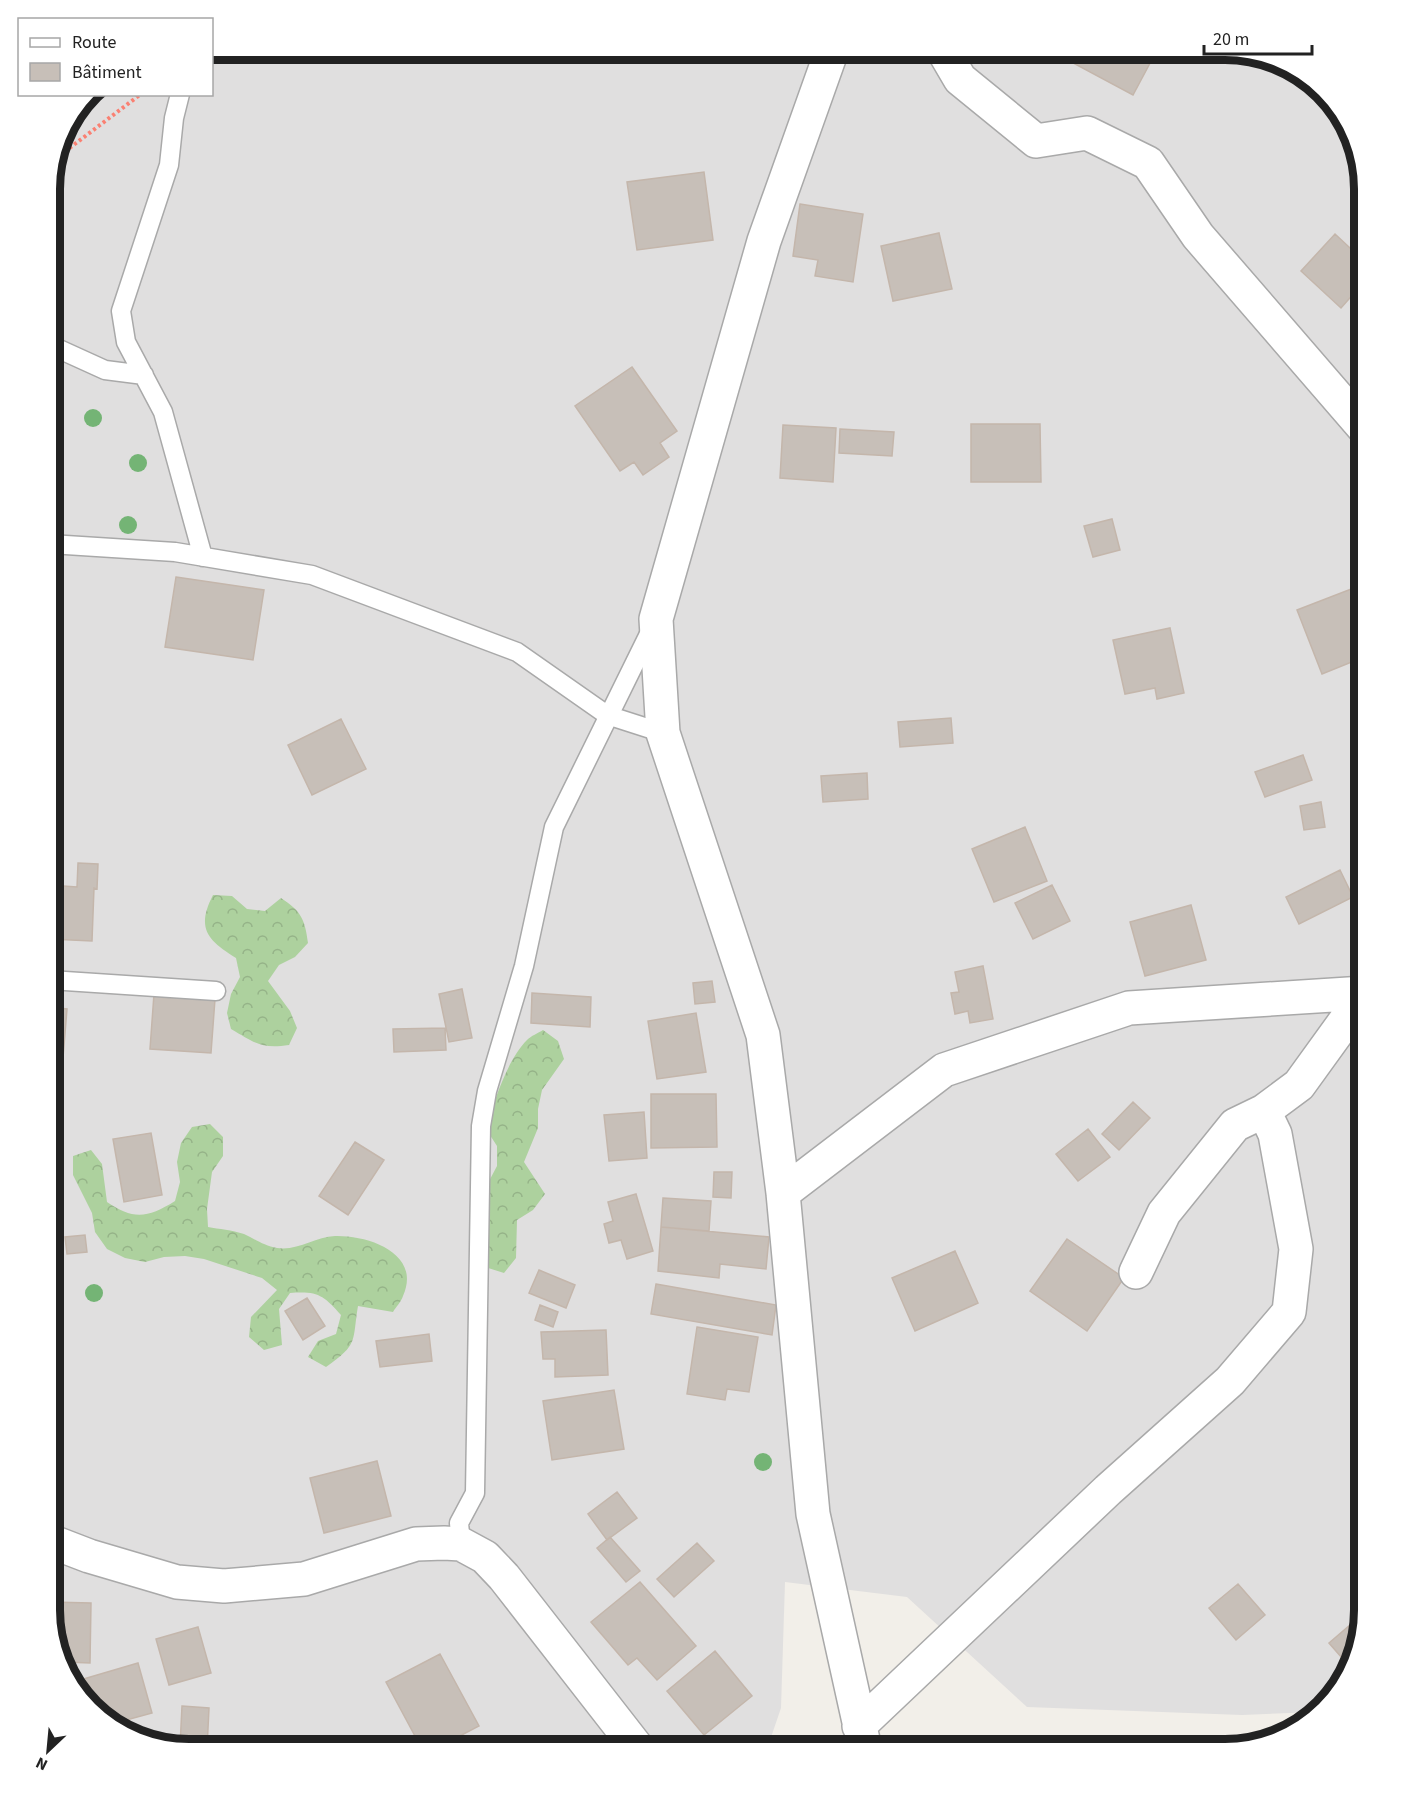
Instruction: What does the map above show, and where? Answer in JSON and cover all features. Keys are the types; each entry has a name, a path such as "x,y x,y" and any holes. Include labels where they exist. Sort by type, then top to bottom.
{"street":[{"path":"828,60 764,241 656,619 663,733 764,1035 783,1193 813,1514 862,1738"},
{"path":"950,60 960,79 1035,141 1088,133 1148,164 1198,236 1354,415"},
{"path":"783,1193 944,1070 1130,1008 1354,995"},
{"path":"1136,1272 1164,1213 1235,1125 1264,1111 1299,1085 1354,1009"},
{"path":"862,1738 1108,1490 1230,1381 1289,1312 1296,1249 1275,1134 1264,1111"},
{"path":"60,1545 89,1556 177,1582 224,1586 304,1579 416,1544 461,1544 485,1557 504,1577 630,1739"}],"lane":[{"path":"180,96 174,118 169,165 122,311 126,342 163,412 203,557"},
{"path":"60,350 105,370 144,375"},
{"path":"60,545 175,552 312,575 517,652 607,715 663,733"},
{"path":"461,1544 459,1523 475,1493 481,1126 487,1091 524,966 554,827 656,619"},
{"path":"60,981 216,991"}],"path":[{"path":"66,152 138,96"}],"shaded area":[{"path":"213,60 1233,60 1250,62 1282,73 1303,87 1327,111 1344,140 1350,156 1354,189 1354,1610 1350,1643 1337,1674 1322,1695 1302,1713 1242,1715 1027,1707 907,1597 785,1582 781,1708 770,1739 181,1739 148,1732 118,1717 92,1695 73,1667 64,1643 60,1610 60,181 64,156 77,125 100,96 213,96"}],"green space":[{"path":"213,895 232,896 247,909 265,911 281,898 301,916 308,943 295,957 279,965 268,981 290,1011 297,1028 289,1045 258,1044 231,1029 227,1013 231,994 240,977 236,958 211,939 207,932 205,916"},
{"path":"543,1030 558,1041 564,1059 542,1090 538,1109 538,1128 524,1162 545,1194 533,1210 517,1220 516,1258 504,1273 485,1267 488,1183 497,1166 497,1146 486,1129 502,1082 513,1059 527,1040"},
{"path":"210,1124 223,1137 223,1156 212,1172 207,1209 208,1227 244,1234 277,1248 292,1248 335,1236 362,1239 388,1250 399,1258 405,1268 407,1281 403,1296 393,1312 358,1306 354,1335 349,1347 326,1367 308,1357 318,1341 336,1334 341,1315 319,1296 290,1293 279,1309 282,1345 264,1350 249,1337 251,1317 277,1290 262,1278 204,1259 185,1256 164,1257 145,1262 125,1258 107,1249 95,1232 92,1213 73,1175 73,1156 91,1150 102,1164 107,1202 125,1212 148,1214 175,1201 180,1182 177,1162 181,1143 192,1127"}],"building":[{"path":"1067,60 1152,60 1133,95"},
{"path":"704,172 713,240 637,250 627,182"},
{"path":"800,204 863,214 853,282 815,276 818,260 793,256"},
{"path":"939,233 952,289 893,301 881,246"},
{"path":"1335,234 1354,252 1354,293 1341,308 1301,271"},
{"path":"632,367 677,431 660,443 669,457 643,475 634,462 620,471 575,406"},
{"path":"971,424 1040,424 1041,482 971,482"},
{"path":"783,425 836,428 833,482 780,478"},
{"path":"840,429 894,432 892,456 839,453"},
{"path":"1112,519 1120,550 1093,557 1084,526"},
{"path":"176,577 264,590 253,660 165,647"},
{"path":"1354,588 1354,661 1322,674 1297,610"},
{"path":"1170,628 1184,693 1157,699 1155,688 1125,694 1113,640"},
{"path":"951,718 953,743 900,747 898,722"},
{"path":"341,719 366,769 312,795 288,745"},
{"path":"1303,755 1312,780 1265,797 1255,772"},
{"path":"867,773 868,799 823,802 821,776"},
{"path":"1321,802 1325,827 1304,830 1300,806"},
{"path":"1025,827 1047,881 994,902 972,849"},
{"path":"78,863 98,864 97,889 94,888 92,941 60,939 60,886 77,887"},
{"path":"1340,870 1353,897 1299,924 1286,897"},
{"path":"1052,885 1070,921 1033,939 1015,903"},
{"path":"1191,905 1206,960 1145,976 1130,922"},
{"path":"983,966 993,1019 970,1023 968,1011 955,1014 951,993 959,992 955,972"},
{"path":"712,981 715,1002 695,1004 693,983"},
{"path":"462,989 472,1038 449,1042 439,994"},
{"path":"532,993 591,997 590,1027 531,1023"},
{"path":"154,994 215,999 211,1053 150,1049"},
{"path":"60,1008 67,1009 60,1082"},
{"path":"696,1013 706,1072 657,1079 648,1021"},
{"path":"445,1028 446,1050 394,1052 393,1029"},
{"path":"651,1094 716,1094 717,1147 651,1148"},
{"path":"1133,1102 1150,1118 1119,1150 1102,1134"},
{"path":"644,1112 647,1158 609,1161 604,1115"},
{"path":"1088,1129 1110,1157 1078,1181 1056,1154"},
{"path":"151,1133 162,1195 124,1202 113,1139"},
{"path":"355,1142 384,1160 348,1215 319,1196"},
{"path":"714,1172 732,1172 731,1198 713,1197"},
{"path":"636,1194 653,1251 627,1259 621,1240 609,1243 604,1224 613,1221 608,1202"},
{"path":"663,1198 711,1201 709,1231 661,1227"},
{"path":"661,1227 769,1237 766,1269 720,1264 719,1278 658,1271"},
{"path":"85,1235 87,1252 67,1254 65,1237"},
{"path":"1067,1239 1124,1278 1087,1331 1030,1291"},
{"path":"955,1251 978,1303 915,1331 892,1278"},
{"path":"539,1270 575,1285 566,1308 529,1293"},
{"path":"656,1284 776,1305 772,1335 651,1314"},
{"path":"307,1298 325,1326 303,1340 285,1311"},
{"path":"540,1305 558,1312 553,1327 535,1320"},
{"path":"697,1327 758,1337 749,1392 727,1389 725,1400 687,1394"},
{"path":"606,1330 608,1375 555,1377 555,1359 543,1359 541,1332"},
{"path":"429,1334 432,1361 380,1367 376,1341"},
{"path":"614,1390 624,1449 552,1460 543,1401"},
{"path":"377,1461 391,1516 324,1533 310,1478"},
{"path":"617,1492 637,1518 607,1540 588,1514"},
{"path":"610,1537 640,1571 626,1582 597,1548"},
{"path":"697,1543 714,1561 674,1597 657,1579"},
{"path":"640,1582 696,1646 657,1680 637,1658 628,1665 591,1622"},
{"path":"1238,1584 1265,1615 1236,1640 1209,1608"},
{"path":"60,1602 91,1603 90,1663 71,1662 64,1643"},
{"path":"1353,1622 1350,1643 1344,1660 1329,1643"},
{"path":"198,1627 211,1673 169,1685 156,1639"},
{"path":"715,1651 752,1696 704,1735 667,1691"},
{"path":"440,1654 479,1726 454,1739 417,1739 386,1682"},
{"path":"138,1663 152,1713 124,1721 104,1707 81,1680"},
{"path":"182,1706 209,1708 207,1739 180,1739"}]}
